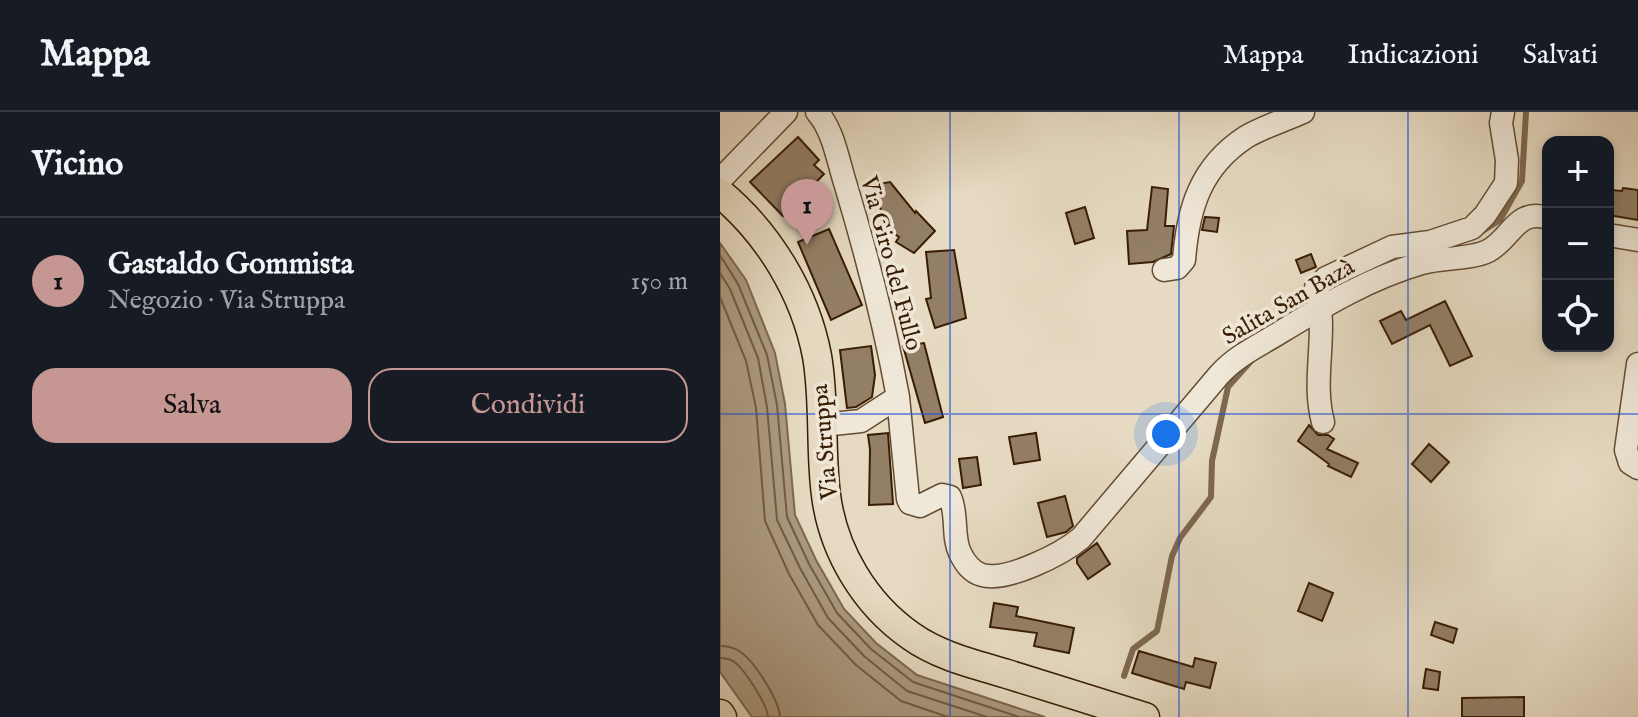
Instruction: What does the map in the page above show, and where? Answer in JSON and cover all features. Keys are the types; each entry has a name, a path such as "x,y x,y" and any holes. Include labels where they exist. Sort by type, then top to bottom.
{"main road":[{"name":"Via Struppa","path":"720,193 743,212 776,255 808,320 817,358 826,496 840,549 862,589 896,625 928,647 1145,717"}],"street":[{"path":"720,180 786,112"},
{"name":"Via Giro del Fullo","path":"817,112 832,142 885,326 898,397 906,493"},
{"path":"1164,270 1177,268 1184,260 1187,223 1203,181 1211,170 1247,137 1303,112"},
{"path":"1323,422 1318,404 1322,308 1316,288 1326,278 1392,247 1430,242 1472,228 1485,215 1506,183 1507,160 1501,123 1503,112"},
{"name":"Salita San Bazà","path":"906,493 910,503 915,506 942,495 950,497 959,550 969,567 977,573 995,577 1068,549 1081,538 1228,365 1357,288 1410,267 1488,251 1528,216 1542,216"},
{"path":"1614,236 1638,240"},
{"path":"1638,364 1626,450 1630,463 1638,468"},
{"path":"823,425 861,421 898,397"}],"water":[{"path":"720,243 746,280 775,353 785,404 795,515 844,609 876,643 917,675 1045,717 752,717 720,672"}],"building":[{"path":"798,137 819,160 814,165 824,174 783,216 750,182"},
{"path":"890,182 915,213 935,231 914,253 896,242 899,237 887,229 873,185"},
{"path":"1152,187 1168,189 1165,226 1174,226 1171,254 1153,262 1129,264 1127,231 1147,230"},
{"path":"1623,188 1638,190 1638,220 1614,216 1614,190 1622,191"},
{"path":"1085,207 1094,238 1075,244 1066,213"},
{"path":"1205,217 1219,218 1217,232 1202,230"},
{"path":"829,229 862,305 831,320 798,242"},
{"path":"954,250 966,318 935,328 926,299 931,298 926,252"},
{"path":"1311,254 1316,267 1301,273 1296,260"},
{"path":"1445,301 1472,356 1450,366 1430,325 1392,344 1380,321 1401,311 1406,320"},
{"path":"924,343 943,417 925,423 903,346"},
{"path":"871,346 875,375 872,397 856,407 847,408 840,350"},
{"path":"1309,425 1318,435 1328,435 1334,439 1327,449 1358,463 1351,477 1328,466 1298,441"},
{"path":"888,433 893,504 869,505 868,435"},
{"path":"1036,433 1040,460 1014,464 1009,437"},
{"path":"1429,444 1449,462 1431,482 1412,464"},
{"path":"977,457 981,485 963,488 959,459"},
{"path":"1065,496 1073,526 1066,532 1047,537 1038,503"},
{"path":"1097,543 1110,564 1088,579 1077,558"},
{"path":"1309,583 1333,593 1322,621 1298,611"},
{"path":"994,603 1018,607 1016,616 1074,628 1069,653 1034,646 1037,633 990,627"},
{"path":"1435,622 1457,629 1453,643 1431,635"},
{"path":"1139,651 1193,667 1195,658 1216,663 1210,688 1186,682 1184,689 1132,673"},
{"path":"1426,669 1440,672 1438,690 1423,688"},
{"path":"1524,697 1524,717 1462,717 1462,698"}],"waterway":[{"path":"1481,232 1500,220 1522,181 1526,112"},
{"path":"1124,676 1133,649 1157,631 1172,556 1180,538 1211,497 1212,461 1228,387 1252,360"}],"place":[{"name":"Gastaldo Gommista","path":"807,245"}]}
